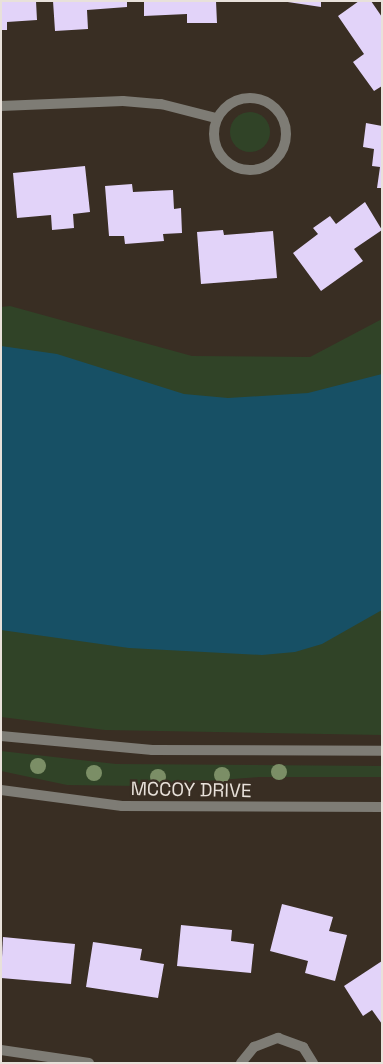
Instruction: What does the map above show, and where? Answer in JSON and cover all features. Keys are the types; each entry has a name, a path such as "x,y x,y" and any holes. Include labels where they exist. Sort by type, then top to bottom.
{"street":[{"path":"257,98 268,102 281,115 286,132 285,144 272,164 260,169 237,168 218,153 214,142 216,118 233,102 257,98"},
{"path":"1,106 123,101 161,104 216,118"},
{"name":"MCCOY DRIVE","path":"1,736 152,750 382,751"},
{"name":"MCCOY DRIVE","path":"1,790 122,806 382,807"},
{"path":"240,1063 254,1047 278,1038 303,1047 313,1063"},
{"path":"1,1050 89,1063"}],"green space":[{"path":"250,112 264,118 270,132 264,146 250,152 236,146 230,132 236,118"},
{"path":"10,306 192,356 310,357 382,319 382,735 105,730 1,717 1,307"},
{"path":"1,751 116,764 382,766 382,777 259,777 141,786 67,785 1,771"}],"water":[{"path":"1,346 57,354 184,394 228,398 308,393 382,374 382,610 322,644 295,652 262,655 129,648 1,630"}],"building":[{"path":"1,1 36,1 37,20 7,22 7,30 1,30"},
{"path":"53,1 127,1 127,7 87,10 88,29 55,31"},
{"path":"144,1 216,1 217,23 187,23 187,14 144,16"},
{"path":"281,1 321,1 321,7"},
{"path":"359,1 371,1 382,17 382,86 374,91 353,62 364,54 338,16"},
{"path":"366,123 382,126 382,188 377,188 380,167 372,166 374,149 363,147"},
{"path":"85,166 90,212 73,214 74,228 52,230 51,215 17,218 13,173"},
{"path":"132,184 133,192 173,190 174,209 181,208 182,233 163,234 164,241 125,244 124,236 109,236 105,186"},
{"path":"365,202 382,230 354,249 363,261 321,291 293,253 318,234 313,228 330,216 336,224"},
{"path":"223,230 224,235 273,231 277,278 201,284 197,232"},
{"path":"282,904 333,917 329,931 347,935 335,981 305,973 308,961 270,951"},
{"path":"181,925 232,930 231,941 254,944 251,973 177,966"},
{"path":"3,937 75,944 71,984 1,978"},
{"path":"93,942 142,949 140,960 164,964 158,998 86,987"},
{"path":"382,961 382,1024 372,1010 363,1016 344,986"}]}
